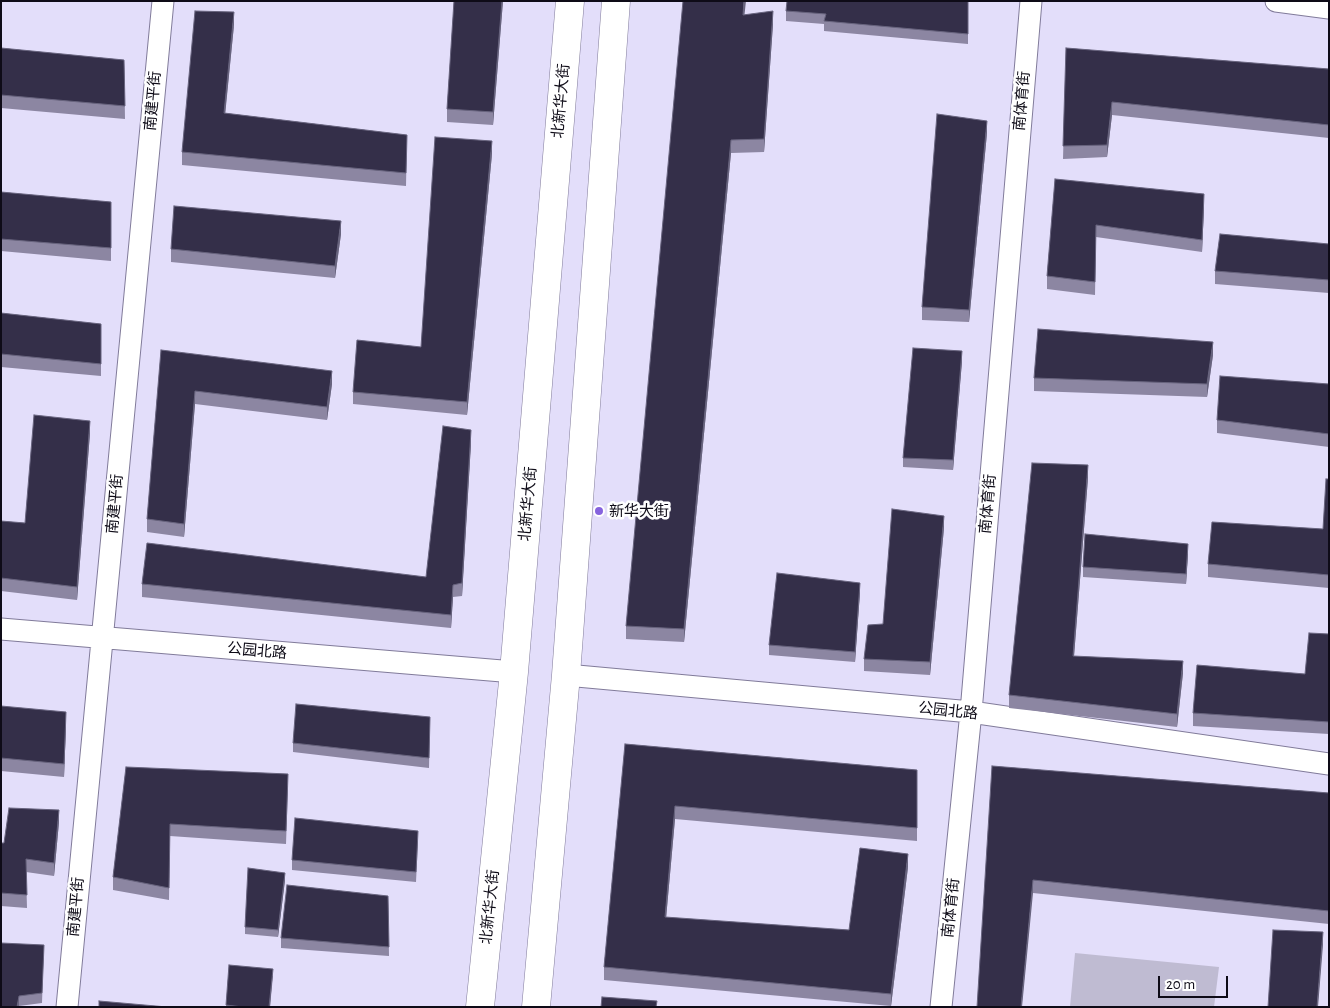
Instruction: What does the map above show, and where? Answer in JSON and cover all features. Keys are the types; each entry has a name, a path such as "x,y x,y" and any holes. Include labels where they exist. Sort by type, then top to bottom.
{"main road":[{"name":"北新华大街","path":"480,1007 514,672 570,1"},
{"path":"536,1007 566,675 616,1"}],"street":[{"name":"南建平街","path":"67,1007 163,1"},
{"name":"南体育街","path":"941,1007 971,712 1030,1"},
{"path":"1276,1 1329,8"},
{"name":"公园北路","path":"1,629 102,639 514,672"},
{"name":"公园北路","path":"566,675 971,712 1329,764"}],"shaded area":[{"path":"1075,953 1219,967 1214,1007 1070,1007"}],"building":[{"path":"454,1 502,1 493,112 447,109"},
{"path":"683,1 744,1 743,15 773,11 764,139 731,140 684,629 626,626"},
{"path":"787,1 968,1 968,34 824,21 826,14 786,11"},
{"path":"195,11 234,12 224,113 407,135 406,173 182,152"},
{"path":"1,48 124,60 125,106 1,95"},
{"path":"1066,48 1329,69 1329,125 1112,102 1107,145 1063,146"},
{"path":"937,114 987,121 969,310 922,307"},
{"path":"435,137 492,141 467,402 353,392 357,340 421,347"},
{"path":"1055,179 1204,194 1202,240 1096,225 1095,282 1047,276"},
{"path":"1,192 111,202 111,248 1,239"},
{"path":"174,206 341,221 335,266 171,249"},
{"path":"1220,234 1329,244 1329,280 1215,271"},
{"path":"1,313 101,324 101,364 1,354"},
{"path":"1038,329 1213,342 1207,384 1034,378"},
{"path":"913,348 962,351 953,460 903,458"},
{"path":"161,350 332,371 327,407 195,391 184,524 147,519"},
{"path":"1220,376 1329,384 1329,434 1217,420"},
{"path":"34,415 90,421 77,587 1,578 1,521 25,523"},
{"path":"443,426 471,430 462,583 453,585 451,615 142,584 147,543 426,577"},
{"path":"1032,463 1088,465 1073,656 1183,661 1177,714 1009,695"},
{"path":"1326,479 1329,479 1329,575 1208,564 1212,522 1323,529"},
{"path":"892,509 944,516 930,662 864,659 868,625 883,624"},
{"path":"1085,534 1188,544 1186,574 1083,567"},
{"path":"777,573 860,583 855,652 769,645"},
{"path":"1309,633 1329,634 1329,722 1193,713 1197,665 1305,674"},
{"path":"296,704 430,717 429,758 293,743"},
{"path":"1,706 66,712 64,764 1,758"},
{"path":"625,744 917,770 917,828 675,806 665,917 849,930 860,848 908,854 891,994 604,967"},
{"path":"992,766 1329,793 1329,911 1033,880 1021,1007 977,1007"},
{"path":"126,767 288,774 286,831 170,824 169,888 113,877"},
{"path":"9,808 59,810 54,863 26,859 27,895 1,893 1,843 4,843"},
{"path":"295,818 418,831 416,872 292,860"},
{"path":"248,868 285,873 278,930 245,927"},
{"path":"287,885 388,896 389,947 281,938"},
{"path":"1273,930 1323,932 1317,1007 1268,1007"},
{"path":"1,943 44,945 42,993 19,996 17,1007 1,1007"},
{"path":"229,965 273,969 269,1007 226,1005"},
{"path":"602,997 657,1001 656,1007 601,1007"},
{"path":"99,1001 167,1007 99,1007"}],"place":[{"name":"新华大街","path":"599,511"}]}
